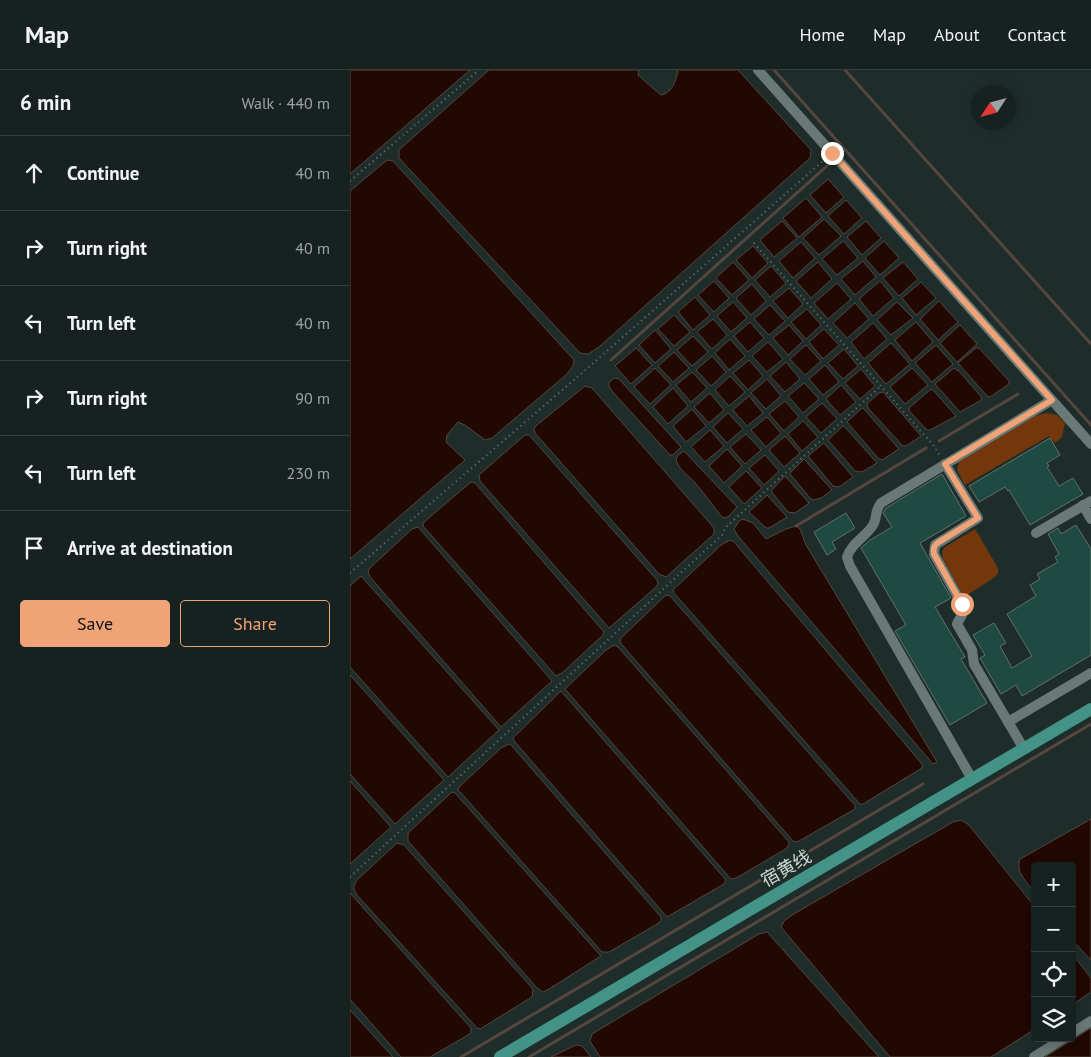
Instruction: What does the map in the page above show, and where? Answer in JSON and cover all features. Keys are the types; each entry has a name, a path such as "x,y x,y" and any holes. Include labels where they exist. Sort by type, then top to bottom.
{"main road":[{"name":"宿黄线","path":"500,1057 1091,709"}],"street":[{"path":"758,70 1091,444"},
{"path":"972,779 850,566 847,557 856,541 872,526 876,508 881,503 1052,400"},
{"path":"945,464 978,518 935,545 934,554 964,608 964,613 957,624 972,650 974,664 1024,749"},
{"path":"1036,533 1087,503 1091,519"},
{"path":"1008,722 1091,673"},
{"path":"1076,1030 1091,1021"},
{"path":"1034,1057 1058,1042"}],"path":[{"path":"350,181 479,70"},
{"path":"350,572 616,343 832,153"},
{"path":"754,242 934,446 945,464"},
{"path":"350,877 722,535 726,527 881,386"}],"shaded area":[{"path":"350,70 470,70 350,174"},
{"path":"489,70 639,70 638,75 661,95 668,92 676,80 678,72 676,70 738,70 811,150 810,158 599,347 588,354 580,353 399,158 399,150"},
{"path":"387,160 393,161 574,360 573,366 567,374 492,438 485,440 458,422 447,435 446,442 465,460 350,559 350,191"},
{"path":"828,179 844,197 826,213 810,195"},
{"path":"806,198 822,217 799,237 783,218"},
{"path":"846,200 862,218 844,234 828,216"},
{"path":"824,219 841,236 819,255 803,238"},
{"path":"782,221 797,238 774,257 760,240"},
{"path":"866,221 881,238 862,255 847,237"},
{"path":"843,241 858,258 837,275 822,259"},
{"path":"884,241 899,258 880,275 865,258"},
{"path":"801,242 815,258 793,278 779,261"},
{"path":"753,246 768,263 752,278 736,260"},
{"path":"863,261 876,277 855,295 841,279"},
{"path":"733,262 749,280 732,295 716,278"},
{"path":"818,262 832,279 811,298 796,281"},
{"path":"903,262 918,279 899,296 883,278"},
{"path":"771,266 786,283 770,297 755,280"},
{"path":"714,281 729,298 714,312 698,295"},
{"path":"880,281 894,298 873,316 859,299"},
{"path":"921,282 936,298 916,315 902,298"},
{"path":"837,283 851,299 828,319 814,303"},
{"path":"752,284 766,301 751,315 736,298"},
{"path":"789,288 803,304 788,318 773,301"},
{"path":"695,297 710,315 693,330 678,312"},
{"path":"939,301 958,322 938,340 920,319"},
{"path":"733,302 747,318 731,332 717,316"},
{"path":"897,302 913,318 891,335 877,320"},
{"path":"855,303 869,319 847,338 833,323"},
{"path":"770,305 785,321 769,335 754,319"},
{"path":"807,309 821,325 806,339 791,322"},
{"path":"674,315 690,332 674,346 658,329"},
{"path":"713,319 727,335 712,349 697,332"},
{"path":"750,322 764,338 748,352 734,336"},
{"path":"916,322 933,342 912,361 895,340"},
{"path":"873,323 887,339 864,359 851,342"},
{"path":"789,325 803,341 788,355 773,338"},
{"path":"960,325 977,344 957,362 940,343"},
{"path":"824,329 839,345 823,359 809,342"},
{"path":"655,330 671,349 655,363 639,345"},
{"path":"693,336 708,352 692,366 677,350"},
{"path":"730,339 745,356 729,370 715,353"},
{"path":"768,342 783,359 767,372 752,356"},
{"path":"891,343 910,364 886,384 868,363"},
{"path":"806,345 821,361 805,375 790,359"},
{"path":"936,345 953,364 932,382 915,363"},
{"path":"636,348 652,365 631,384 615,366"},
{"path":"976,348 979,348 1009,381 1009,384 990,397 958,363"},
{"path":"844,349 858,366 843,379 828,363"},
{"path":"674,352 689,368 673,382 658,366"},
{"path":"712,356 726,372 711,386 696,370"},
{"path":"749,360 763,376 748,390 733,373"},
{"path":"786,362 800,379 785,392 770,376"},
{"path":"825,365 839,382 823,395 809,379"},
{"path":"655,368 671,385 650,404 634,387"},
{"path":"912,368 928,385 905,404 890,387"},
{"path":"954,368 960,372 982,398 960,412 935,384"},
{"path":"861,369 875,386 860,399 845,383"},
{"path":"692,372 707,388 691,402 676,385"},
{"path":"730,376 745,392 729,406 715,390"},
{"path":"614,378 619,379 681,447 673,455 670,455 612,391 609,383"},
{"path":"767,379 781,396 766,409 751,393"},
{"path":"804,383 819,399 803,413 788,396"},
{"path":"841,385 856,402 840,415 826,399"},
{"path":"585,386 592,388 714,528 714,534 666,577 659,574 535,433 534,428 537,425"},
{"path":"673,388 688,406 668,424 653,407"},
{"path":"931,389 956,416 927,430 910,412 909,408"},
{"path":"883,392 921,436 906,446 903,446 868,408 867,404 879,393"},
{"path":"710,393 724,410 709,423 694,407"},
{"path":"749,396 763,413 747,426 733,410"},
{"path":"785,401 799,417 784,431 769,414"},
{"path":"822,403 837,419 821,433 806,417"},
{"path":"862,408 899,449 882,460 878,458 847,422"},
{"path":"692,409 706,426 686,442 673,426"},
{"path":"728,413 743,429 727,443 713,427"},
{"path":"1046,413 1057,415 1065,423 1062,437 1055,443 1049,436 965,485 957,470 959,462 1035,416"},
{"path":"767,417 781,433 766,447 751,430"},
{"path":"803,421 818,437 802,451 788,434"},
{"path":"843,426 877,463 862,472 855,471 828,440"},
{"path":"710,430 724,446 705,462 691,447"},
{"path":"746,434 761,450 745,464 730,447"},
{"path":"525,435 529,435 657,580 658,584 655,588 609,628 480,481 479,475"},
{"path":"785,436 800,453 784,467 769,450"},
{"path":"824,443 853,477 839,487 833,486 808,456"},
{"path":"727,449 742,466 724,483 709,466"},
{"path":"684,451 737,507 729,516 724,518 721,516 693,481 679,467 676,459"},
{"path":"765,455 779,471 764,485 749,468"},
{"path":"804,459 832,490 821,498 813,500 810,498 790,474"},
{"path":"746,471 762,488 744,504 729,487"},
{"path":"784,477 809,503 795,513 788,512 771,491"},
{"path":"471,482 475,483 604,632 562,673 556,676 423,526 424,522"},
{"path":"767,495 787,517 769,528 766,528 749,512"},
{"path":"743,519 753,523 766,539 796,526 800,529 806,545 937,762 933,764 738,536 734,529 739,521"},
{"path":"418,527 552,681 501,727 370,577 368,572 370,568 412,529"},
{"path":"975,529 998,568 998,573 995,577 964,597 943,559 942,551 945,547"},
{"path":"730,540 734,542 922,764 922,768 863,804 860,804 674,593 673,590 721,545"},
{"path":"361,576 499,730 448,777 350,667 350,586"},
{"path":"666,595 670,596 855,805 855,809 799,841 793,841 620,642 621,638"},
{"path":"614,645 618,647 789,842 789,845 784,850 738,877 730,878 565,689 606,650"},
{"path":"350,675 444,780 395,824 350,774"},
{"path":"561,691 726,880 724,884 667,917 515,742 513,738"},
{"path":"509,744 661,917 661,921 609,952 602,952 458,790 501,748"},
{"path":"350,781 391,827 350,864"},
{"path":"452,792 455,793 601,956 543,992 537,988 408,841 408,833"},
{"path":"1091,819 1091,960 1076,944 1076,862 1031,862 1031,888 1020,873 1020,859"},
{"path":"961,820 969,825 1031,902 1031,1032 991,1057 890,1057 781,927 784,921 792,915 953,822"},
{"path":"397,843 404,845 533,989 532,997 480,1029 477,1028 357,895 354,888 357,880"},
{"path":"350,893 471,1028 471,1032 468,1035 430,1057 401,1057 350,999"},
{"path":"767,932 879,1057 600,1057 590,1041 592,1034 759,934"},
{"path":"1076,959 1091,978 1091,992 1076,1002"},
{"path":"350,1010 393,1057 350,1057"},
{"path":"1091,1028 1091,1057 1045,1057 1069,1042 1076,1042 1076,1037"},
{"path":"576,1045 582,1046 591,1057 551,1057"}],"building":[{"path":"1050,438 1060,455 1047,463 1049,466 1047,467 1059,486 1073,478 1083,494 1030,525 1009,490 1005,487 979,502 969,486"},
{"path":"942,474 966,516 920,543 951,598 935,607 965,657 961,659 987,703 950,725 895,631 906,625 861,548 870,540 892,527 883,513 886,508"},
{"path":"846,513 855,528 832,542 836,549 827,555 814,532"},
{"path":"1076,525 1091,549 1091,655 1022,696 1016,685 1001,694 980,658 985,655 973,635 994,623 1006,643 1000,646 1012,668 1032,656 1007,614 1036,596 1030,585 1040,579 1037,574 1058,562 1055,557 1059,554 1048,534 1058,528 1061,534"}],"waterway":[{"path":"774,70 1091,425"},
{"path":"845,70 1091,344"},
{"path":"611,360 828,165"},
{"path":"939,441 1018,394"},
{"path":"796,526 926,448"},
{"path":"529,1057 1091,724"},
{"path":"461,1057 923,784"}],"route":[{"path":"832,153 1052,400 945,464 978,518 939,542 935,545 934,550 934,554 962,604"}]}
